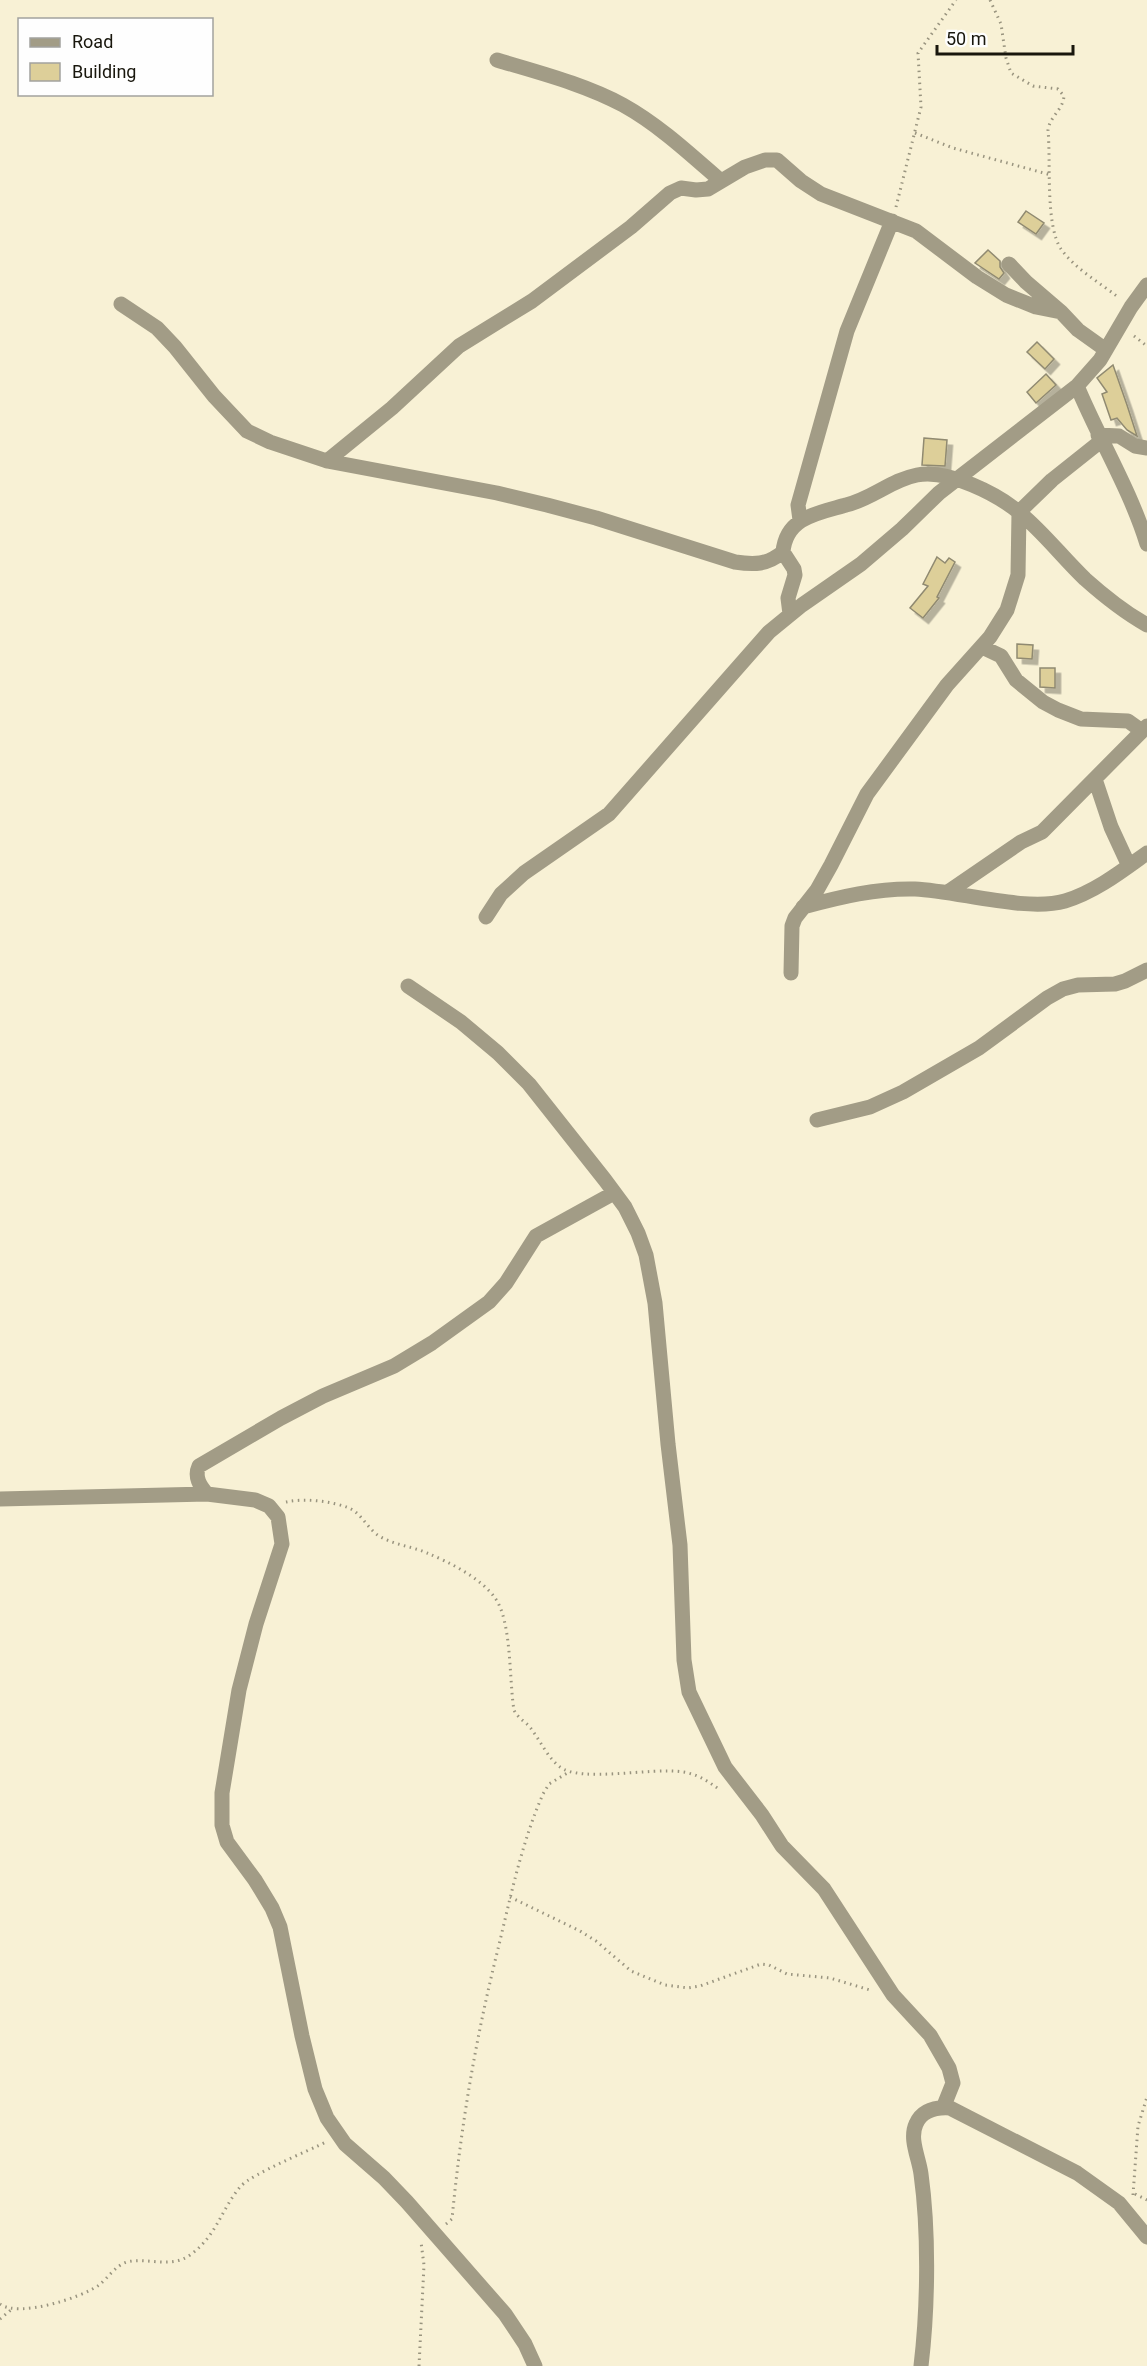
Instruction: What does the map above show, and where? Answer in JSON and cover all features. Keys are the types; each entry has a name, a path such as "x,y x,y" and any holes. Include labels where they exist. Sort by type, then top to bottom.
{"street":[{"path":"498,60 584,87 625,106 649,121 721,181"},
{"path":"327,461 392,408 459,346 532,301 631,227 670,193 681,188 702,190 755,162 773,159 821,194 916,231 977,277 1006,294 1036,308 1061,312"},
{"path":"800,520 798,505 848,331 892,220"},
{"path":"1010,264 1078,330 1106,350"},
{"path":"486,917 501,894 524,873 609,814 769,632 790,614 861,564 956,479 1089,375 1131,307 1146,291"},
{"path":"121,304 157,328 214,396 247,431 270,442 327,461 537,503 596,518 735,562 753,565 765,563 783,552 787,536 800,520 855,503 887,486 917,475 932,473 956,479 988,493 1019,512 1085,579 1127,613 1147,625"},
{"path":"1077,386 1128,495 1147,544"},
{"path":"791,973 792,926 831,865 867,794 947,685 999,625 1014,592 1019,557 1019,512 1100,438 1119,436 1135,446 1147,448"},
{"path":"783,552 794,569 795,575 788,598 790,614"},
{"path":"948,892 1021,842 1042,832 1145,728 1128,721 1081,719 1050,706 1016,680 1001,656 982,647"},
{"path":"1095,779 1111,828 1129,866"},
{"path":"803,907 845,896 889,889 948,892 998,900 1042,903 1063,901 1082,894 1147,853"},
{"path":"817,1120 870,1107 903,1092 979,1048 1047,998 1063,989 1078,985 1115,984 1147,970"},
{"path":"408,986 461,1022 514,1068 555,1115 625,1207 638,1233 646,1255 655,1304 680,1545 684,1660 689,1692 724,1767 762,1815 782,1846 824,1889 874,1968 896,1998 930,2035 949,2068 953,2083 943,2108"},
{"path":"207,1494 197,1479 196,1472 199,1466 237,1442 323,1396 394,1366 457,1327 489,1302 506,1283 536,1236 614,1193"},
{"path":"0,1499 207,1494 255,1500 269,1506 278,1517 282,1544 256,1624 239,1690 222,1793 222,1825 227,1842 272,1908 280,1927 291,1992 315,2089 327,2118 338,2136 384,2178 505,2314 525,2344 535,2366"},
{"path":"921,2366 926,2213 913,2139 914,2126 921,2116 934,2108 950,2108 1077,2173 1119,2204 1147,2237"}],"path":[{"path":"892,220 922,97 917,69 918,53 956,0"},
{"path":"990,0 1001,24 1005,58 1011,73 1033,86 1059,89 1064,96 1061,108 1049,123 1053,232 1062,250 1074,262 1131,307"},
{"path":"915,132 953,148 1051,175"},
{"path":"269,1506 292,1501 309,1501 353,1510 381,1537 426,1552 460,1570 485,1588 495,1598 503,1616 516,1715 529,1725 559,1767 569,1772 663,1770 685,1772 704,1778 724,1793"},
{"path":"436,2234 452,2218 459,2148 473,2054 510,1897 543,1794 549,1784 569,1772"},
{"path":"510,1897 580,1931 596,1941 631,1971 665,1985 688,1988 700,1986 761,1964 769,1965 787,1974 840,1980 896,1998"},
{"path":"1135,2194 1138,2126 1147,2097"},
{"path":"0,2304 12,2309 60,2303 90,2291 127,2262 180,2261 190,2255 213,2233 232,2198 243,2184 338,2136"},
{"path":"1135,2194 1147,2200"},
{"path":"1119,2204 1135,2194"},
{"path":"418,2366 424,2265 419,2233"},
{"path":"0,2319 12,2309"}],"building":[{"path":"1026,211 1044,223 1036,234 1018,222"},
{"path":"988,250 1000,261 1000,267 1004,273 999,279 975,263"},
{"path":"1037,342 1054,359 1045,369 1027,352"},
{"path":"1113,365 1137,436 1127,430 1117,418 1111,420 1102,394 1107,392 1097,378"},
{"path":"1046,374 1056,385 1036,403 1027,392"},
{"path":"924,438 947,440 945,466 922,465"},
{"path":"937,557 945,563 949,558 955,562 937,597 939,598 923,618 910,608 928,586 923,584"},
{"path":"1017,644 1033,645 1032,659 1017,658"},
{"path":"1040,668 1055,668 1055,688 1040,687"}]}
